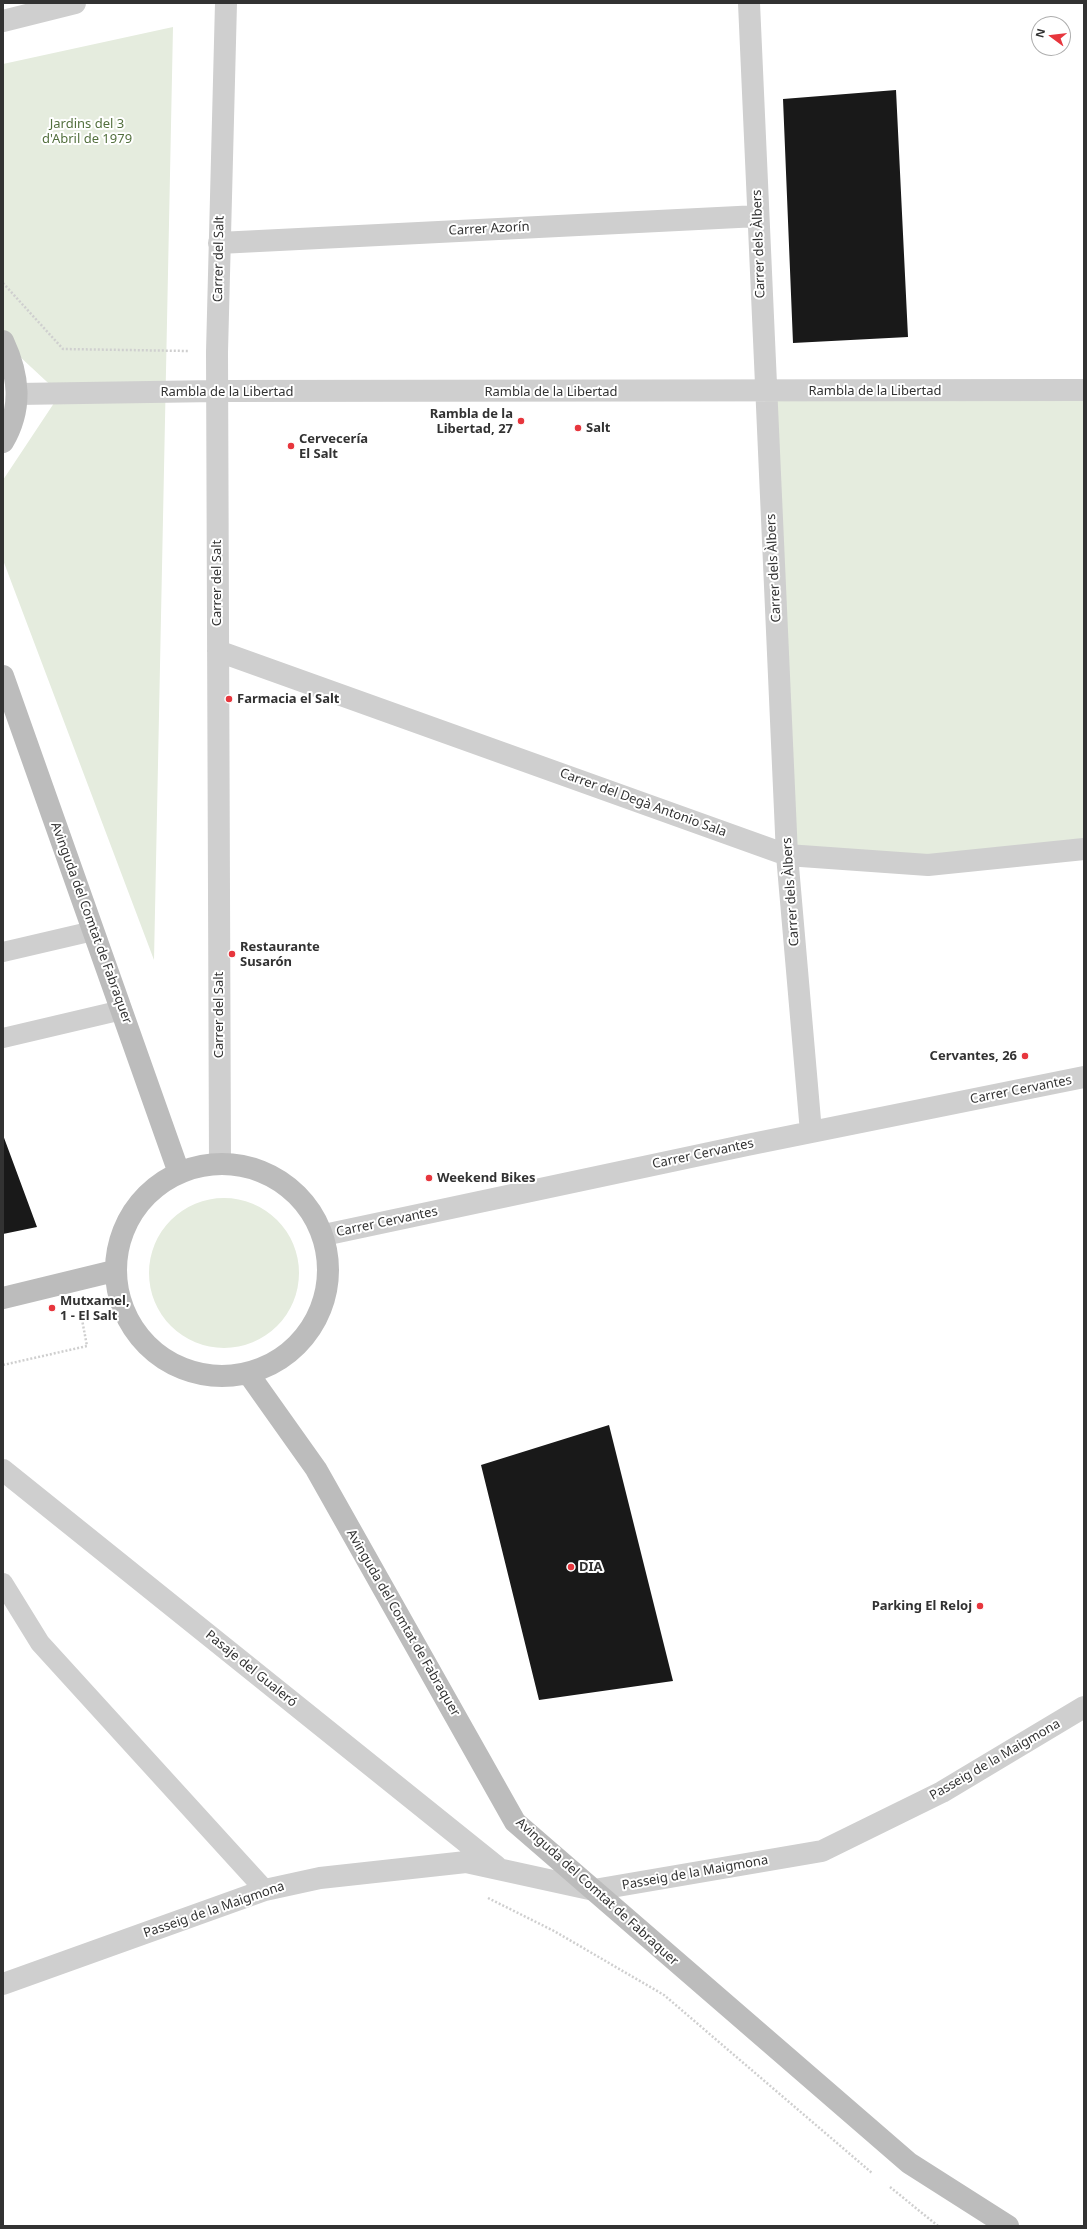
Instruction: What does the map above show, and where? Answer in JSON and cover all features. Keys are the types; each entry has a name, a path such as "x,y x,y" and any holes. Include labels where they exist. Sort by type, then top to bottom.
{"street":[{"path":"3,21 75,3"},
{"name":"Carrer del Salt","path":"220,1164 216,391 226,3"},
{"name":"Carrer dels Àlbers","path":"749,3 765,392 787,855 811,1132"},
{"name":"Carrer Azorín","path":"219,242 758,216"},
{"path":"3,341 13,362 17,394 11,428 3,442"},
{"name":"Rambla de la Libertad","path":"17,394 216,391 765,392 1084,390"},
{"name":"Carrer del Degà Antonio Sala","path":"218,651 787,855 928,865 1084,849"},
{"name":"Avinguda del Comtat de Fabraquer","path":"3,676 10,715 93,931 178,1170"},
{"name":"Carrer Cervantes","path":"324,1235 811,1132 1084,1077"},
{"path":"220,1164 257,1170 290,1188 311,1211 324,1235 328,1290 307,1337 250,1376 201,1378 162,1361 125,1318 114,1271 126,1231 141,1197 178,1170 220,1164"},
{"path":"3,1298 114,1271"},
{"name":"Avinguda del Comtat de Fabraquer","path":"250,1376 316,1469 515,1822 908,2163 1008,2226"},
{"name":"Pasaje del Gualeró","path":"3,1470 499,1869"},
{"name":"Passeig de la Maigmona","path":"3,1984 265,1890 320,1878 466,1862 594,1890 822,1851 942,1792 1084,1707"}],"lane":[{"path":"3,952 93,931"},
{"path":"3,1038 122,1010"},
{"path":"3,1583 40,1643 265,1890"}],"path":[{"path":"3,283 63,349 217,352"},
{"path":"3,1365 87,1346 74,1281"}],"green space":[{"name":"Jardins del 3 d'Abril de 1979","path":"173,27 154,960 3,560 3,480 60,394 3,341 3,64"},
{"path":"1084,390 1084,849 928,865 787,855 765,392"},
{"path":"224,1198 253,1204 277,1220 293,1244 299,1273 293,1302 277,1326 253,1342 224,1348 195,1342 171,1326 155,1302 149,1273 155,1244 171,1220 195,1204"}],"building":[{"path":"896,90 908,337 793,343 783,99"},
{"path":"3,1135 37,1227 3,1234"},
{"path":"609,1425 673,1681 539,1700 481,1465"}],"place":[{"name":"Rambla de la Libertad, 27","path":"521,421"},
{"name":"Salt","path":"578,428"},
{"name":"Cervecería El Salt","path":"291,446"},
{"name":"Farmacia el Salt","path":"229,699"},
{"name":"Restaurante Susarón","path":"232,954"},
{"name":"Cervantes, 26","path":"1025,1056"},
{"name":"Weekend Bikes","path":"429,1178"},
{"name":"Mutxamel, 1 - El Salt","path":"52,1308"},
{"name":"DIA","path":"571,1567"},
{"name":"Parking El Reloj","path":"980,1606"}]}
